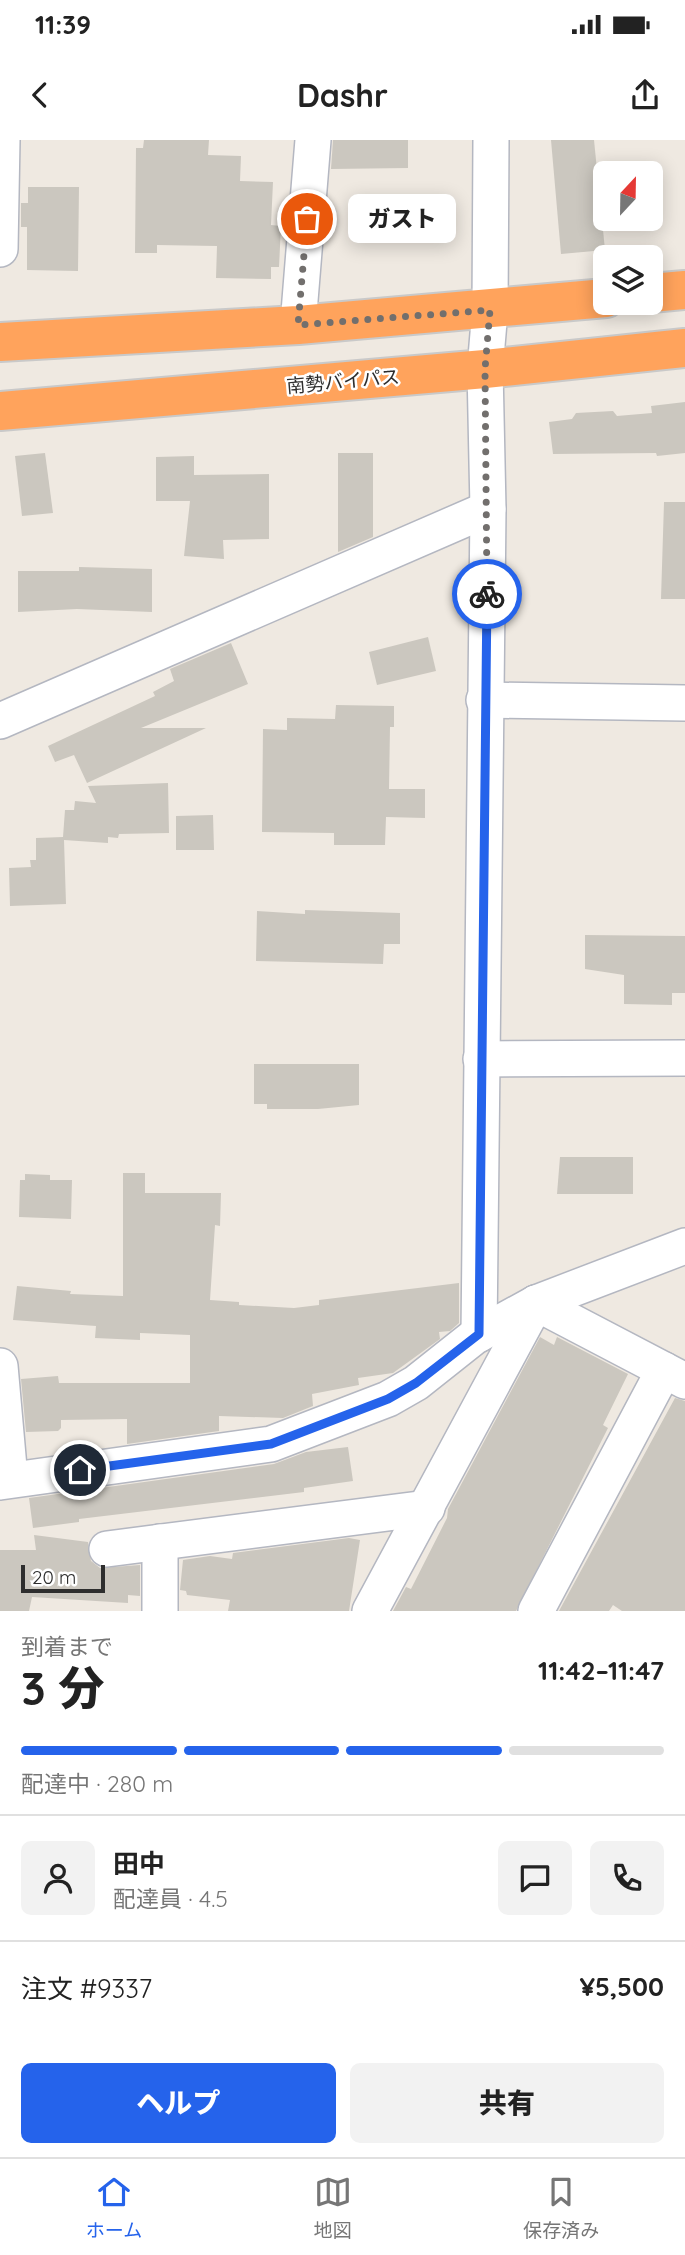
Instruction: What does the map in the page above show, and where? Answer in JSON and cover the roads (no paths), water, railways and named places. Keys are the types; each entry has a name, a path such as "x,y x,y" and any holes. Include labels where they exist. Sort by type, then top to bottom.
{"highway":[{"path":"663,292 685,290"},
{"path":"0,342 298,325 593,299"},
{"name":"南勢バイパス","path":"0,411 485,369 685,348"}],"street":[{"path":"0,249 2,140"},
{"path":"298,325 313,140"},
{"path":"479,1334 488,509 485,369 490,310 491,140"},
{"path":"0,721 488,509"},
{"path":"484,700 685,703"},
{"path":"481,1059 685,1058"},
{"path":"0,1366 5,1481 271,1444 388,1399 416,1383 479,1334 536,1303 685,1246"},
{"path":"536,1303 674,1376 536,1611"},
{"path":"370,1611 536,1303"},
{"path":"107,1549 427,1508"},
{"path":"160,1542 160,1611"}],"place":[{"name":"ガスト","path":"307,219"}]}
